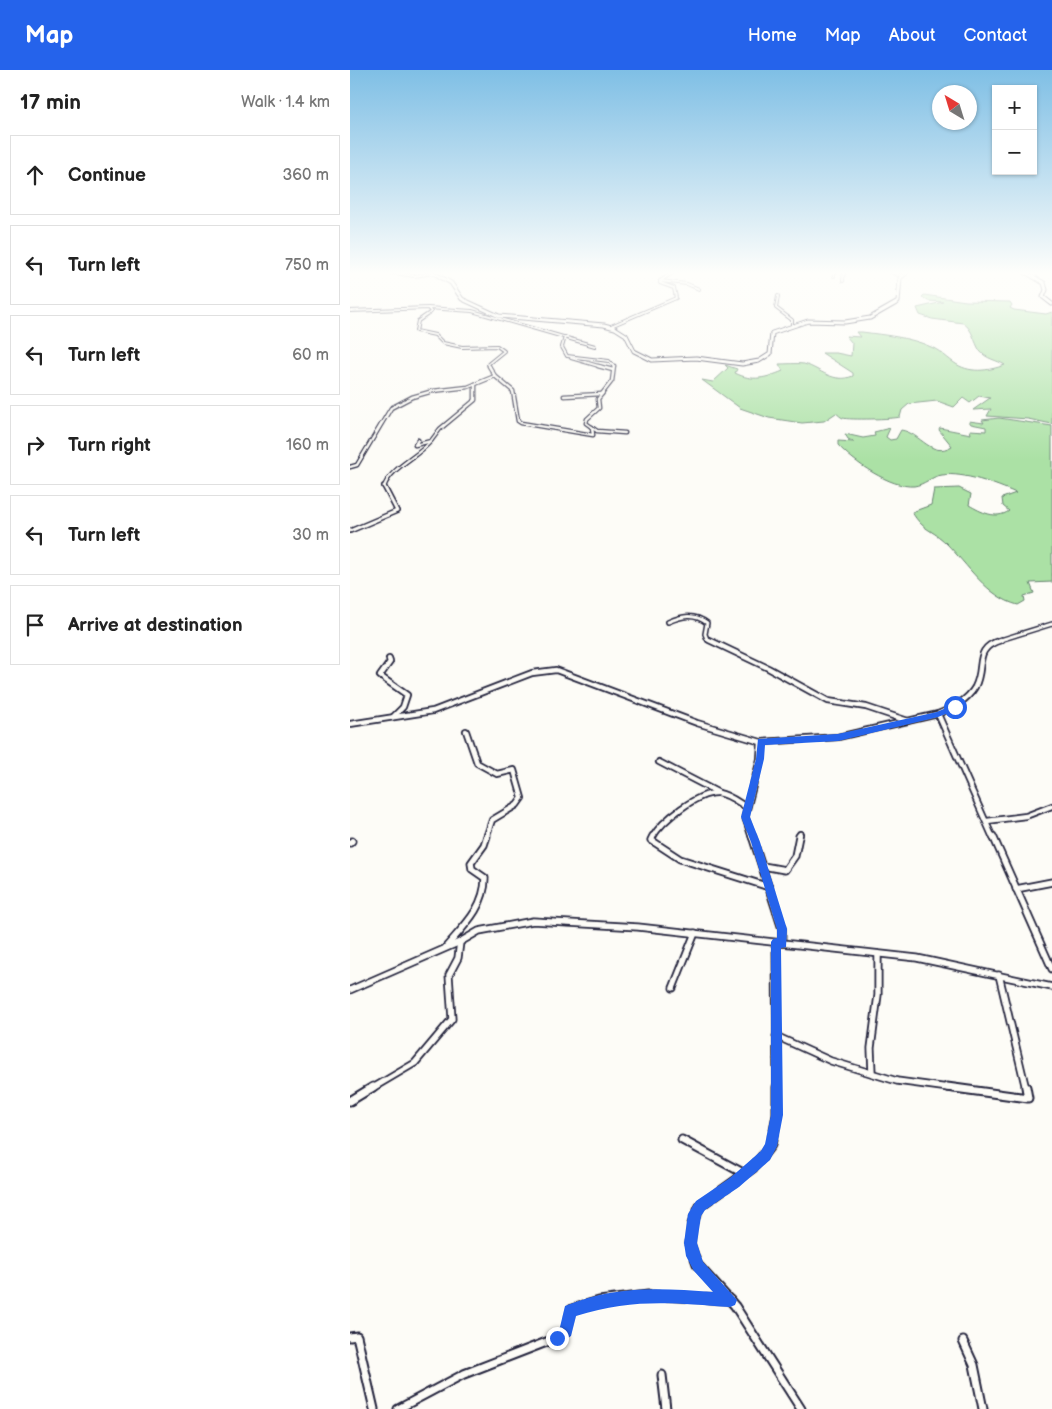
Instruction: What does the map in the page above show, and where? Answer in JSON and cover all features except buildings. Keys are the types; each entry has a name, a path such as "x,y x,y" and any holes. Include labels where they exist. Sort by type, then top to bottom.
{"main road":[{"path":"626,334 634,350 640,356 659,360 699,358 737,364 764,359 770,354 772,334"}],"street":[{"path":"433,334 443,343 462,347 497,346 504,351 488,364 496,376 513,392 515,415 521,423 593,435 592,428"},
{"path":"555,334 595,346"},
{"path":"565,337 561,344 566,356 591,366 613,370"},
{"path":"566,356 609,361 614,365 612,382 598,399 599,408 587,419 586,423 600,432 625,433"},
{"path":"350,467 357,465 391,408 412,397 433,390 468,387 496,376"},
{"path":"350,531 397,511 384,488 386,480 422,452 440,429 475,400 475,384"},
{"path":"564,396 602,394"},
{"path":"418,440 414,445 431,441"},
{"path":"668,622 683,616 701,618 707,623 704,634 707,639 768,668 819,697 842,704 886,712 909,722"},
{"path":"350,724 433,711 539,671 556,670 697,723 761,742 838,737 909,722 955,707 969,696 977,683 980,656 984,648 991,643 1052,624"},
{"path":"389,659 390,662 380,676 406,692 408,697 406,705 392,718"},
{"path":"938,714 1052,969"},
{"path":"443,950 468,922 484,896 486,887 484,878 472,869 471,863 484,845 491,822 517,805 522,798 514,770 497,774 477,763 474,759 466,731"},
{"path":"761,742 760,759 746,807 745,817 763,866 782,929 779,943 776,1036 777,1115 771,1146 765,1155 745,1174 700,1206 695,1214 690,1243 693,1256 710,1280 730,1300 748,1324 801,1409"},
{"path":"660,762 746,807"},
{"path":"720,793 705,797 671,816 657,828 651,841 680,859 769,887"},
{"path":"987,821 1026,816 1052,806"},
{"path":"763,866 785,870 795,856 800,834"},
{"path":"1016,889 1052,882"},
{"path":"350,990 443,950 479,931 533,921 638,927 917,958 1052,987"},
{"path":"673,988 695,933"},
{"path":"350,1101 415,1063 452,1019 449,975 458,958 460,942"},
{"path":"872,1073 870,1056 873,1024 877,1009 878,954"},
{"path":"776,1036 831,1061 897,1082 1028,1098 1018,1048 999,975"},
{"path":"682,1140 745,1174"},
{"path":"398,1409 464,1374 562,1336 566,1331 572,1310 599,1301 648,1294 730,1300"},
{"path":"350,1337 357,1336 374,1409"},
{"path":"963,1341 974,1365 983,1409"},
{"path":"662,1376 666,1409"}],"green space":[{"path":"858,334 879,334 914,341 937,350 959,366 972,370 992,369 1005,365 982,354 972,334 1052,334 1052,424 1028,419 987,416 991,409 973,410 990,398 979,396 970,403 963,398 954,407 937,401 909,404 902,410 900,417 896,418 847,419 842,418 836,413 824,421 802,423 769,418 740,408 702,380 713,382 728,368 725,365 737,369 735,373 754,378 771,376 783,371 779,364 804,364 827,375 839,378 853,376 853,373 822,353 851,356 852,343 846,336 860,337"},
{"path":"999,418 1052,426 1052,582 1030,583 1034,593 1024,596 1025,601 1018,605 1007,601 987,588 946,543 924,526 912,512 931,505 934,489 959,488 971,494 969,505 994,515 1004,514 1009,511 1003,506 1002,498 1016,493 960,475 938,476 921,484 905,486 873,473 853,459 838,445 838,441 854,442 848,439 845,434 863,438 875,436 874,432 890,428 886,437 890,440 896,439 901,430 908,432 932,447 945,449 952,446 939,430 940,428 971,434 970,430 986,431 986,427 971,424 969,421 984,423 982,420"}],"route":[{"path":"557,1338 566,1331 570,1310 599,1301 648,1294 730,1300 698,1266 690,1243 695,1214 700,1206 735,1183 765,1155 771,1146 777,1115 776,1036 778,962 776,942 782,943 782,929 756,842 745,817 760,759 761,742 838,737 938,714 955,707"}]}
